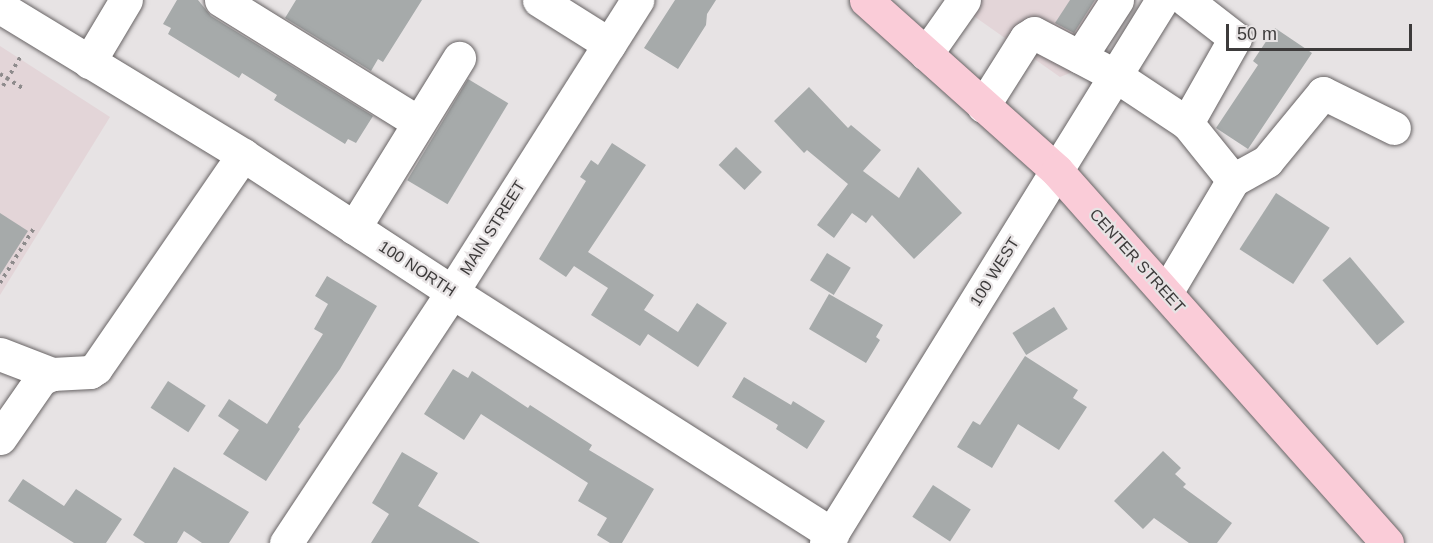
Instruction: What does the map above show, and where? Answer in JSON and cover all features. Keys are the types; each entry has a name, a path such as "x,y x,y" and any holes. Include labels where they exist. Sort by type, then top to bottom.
{"main road":[{"name":"CENTER STREET","path":"866,0 1057,171 1387,543"}],"street":[{"path":"89,62 126,0"},
{"path":"221,0 418,122"},
{"path":"539,0 609,44"},
{"name":"MAIN STREET","path":"286,543 452,292 637,0"},
{"path":"926,54 964,0"},
{"path":"1080,57 1117,0"},
{"path":"1186,0 1235,38 1187,123"},
{"name":"100 WEST","path":"829,538 1116,76 1151,4"},
{"name":"100 NORTH","path":"0,8 243,155 829,538"},
{"path":"983,106 1029,34 1034,33 1116,76 1187,123 1233,180"},
{"path":"354,228 459,58"},
{"path":"1166,293 1233,180 1267,161 1323,93 1394,128"},
{"path":"0,438 41,379 52,374 90,372 96,368 243,155"},
{"path":"0,354 52,374"}],"path":[{"path":"3,86 22,53"},
{"path":"0,74 22,88"},
{"path":"0,283 34,228"}],"shaded area":[{"path":"951,0 1122,0 1075,71 1060,77"},
{"path":"0,46 110,117 0,295"}],"building":[{"path":"177,0 198,0 211,16 373,116 356,143 348,139 345,144 274,100 277,95 242,73 239,78 168,34 171,28 163,24"},
{"path":"296,0 422,0 383,62 378,59 371,71 285,18"},
{"path":"675,0 716,0 707,14 706,25 678,69 644,48"},
{"path":"1070,0 1095,0 1074,33 1055,23"},
{"path":"1275,28 1312,53 1248,149 1216,128 1258,65 1253,61"},
{"path":"468,79 508,103 448,204 407,180"},
{"path":"809,87 848,128 851,125 881,150 863,171 899,198 918,167 962,213 914,259 872,215 866,223 852,213 834,238 817,225 848,184 807,150 804,153 774,121"},
{"path":"612,143 646,165 588,252 654,295 644,310 678,332 697,303 727,323 698,367 648,334 640,346 591,315 608,288 574,266 566,277 539,259 586,181 580,177 591,160 598,165"},
{"path":"736,147 762,172 745,190 719,165"},
{"path":"1276,193 1330,228 1293,284 1240,249"},
{"path":"0,213 28,231 0,275"},
{"path":"827,253 851,268 834,295 810,280"},
{"path":"1350,257 1405,322 1377,345 1322,280"},
{"path":"327,276 377,306 340,369 298,427 300,429 266,481 223,454 239,430 218,416 229,399 267,424 323,334 314,329 328,304 315,296"},
{"path":"829,294 883,325 876,337 880,340 866,363 809,329"},
{"path":"1054,307 1068,329 1026,355 1012,333"},
{"path":"1025,356 1078,390 1073,398 1087,407 1059,450 1018,424 992,468 957,447 973,421 980,425"},
{"path":"453,369 468,378 472,371 528,408 530,405 592,445 589,450 654,489 622,543 610,543 597,535 607,518 578,501 588,483 481,414 464,440 424,414"},
{"path":"744,377 791,405 793,401 825,421 807,449 776,429 778,425 732,397"},
{"path":"168,381 206,406 188,432 151,408"},
{"path":"1163,451 1181,468 1175,474 1186,484 1183,487 1232,523 1217,543 1189,543 1154,518 1143,529 1114,501"},
{"path":"402,452 438,473 418,506 480,543 371,543 389,514 372,503"},
{"path":"174,467 249,512 229,543 202,543 184,531 177,543 145,543 133,535"},
{"path":"23,479 64,506 76,489 122,519 106,543 74,543 8,501"},
{"path":"933,485 971,510 950,541 912,517"}]}
